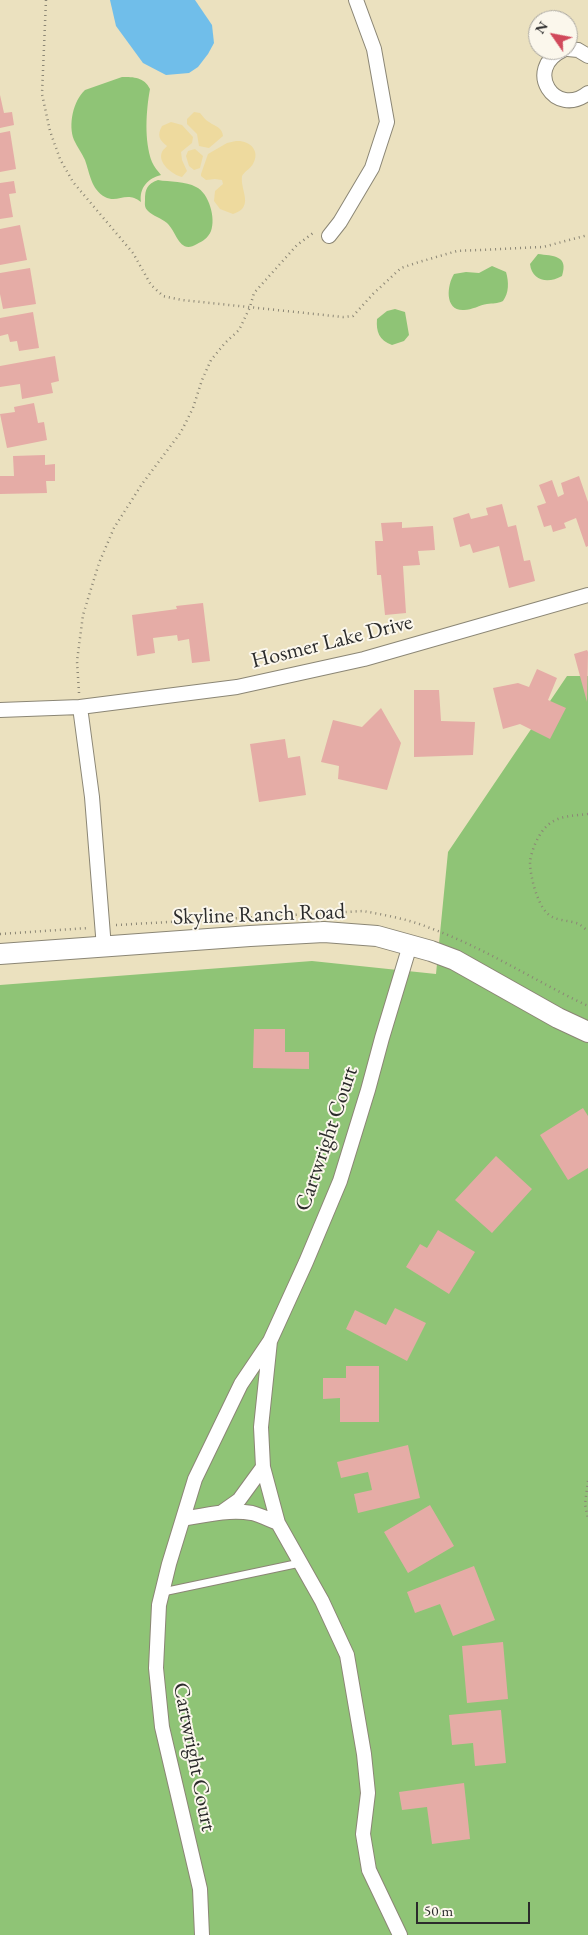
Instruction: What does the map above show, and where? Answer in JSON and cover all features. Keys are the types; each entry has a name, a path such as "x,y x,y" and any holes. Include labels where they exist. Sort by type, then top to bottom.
{"street":[{"path":"330,236 372,168 387,122 374,49 356,0"},
{"path":"549,60 546,64 544,77 547,89 556,98 568,101 581,99 588,93"},
{"name":"Hosmer Lake Drive","path":"0,710 80,707 237,687 354,661 588,595"},
{"path":"80,707 92,797 104,948"},
{"name":"Skyline Ranch Road","path":"0,954 324,932 376,936 410,944 455,960 558,1018 588,1032"},
{"name":"Cartwright Court","path":"202,1935 200,1889 162,1727 156,1668 157,1629 162,1592 195,1479 241,1384 270,1341 340,1181 410,944"},
{"name":"Cartwright Court","path":"270,1341 261,1427 263,1467 278,1523 322,1601 347,1655 367,1783 368,1793 363,1834 369,1870 400,1935"},
{"path":"222,1512 239,1500 263,1467"},
{"path":"183,1518 222,1512 252,1513 278,1523"}],"lane":[{"path":"162,1592 300,1563"}],"path":[{"path":"46,0 42,94 50,131 60,159 73,182 133,253 151,285 163,296 343,317 353,316 401,268 457,251 543,247 588,235"},
{"path":"80,707 77,661 83,615 99,563 114,528 137,491 180,432 193,408 211,360 239,330 250,307 254,293 297,244 313,233 330,236"},
{"path":"588,814 560,817 549,824 542,831 530,863 542,908 549,916 580,925 588,931"},
{"path":"588,1481 585,1504 588,1519"}],"green space":[{"path":"122,77 142,80 150,89 147,116 149,154 161,175 145,184 141,192 141,202 131,197 110,199 100,194 94,185 85,160 72,134 72,120 77,100 85,90"},
{"path":"158,180 192,185 201,190 205,195 213,219 211,231 205,239 191,247 182,245 167,223 147,210 145,207 146,190 151,183"},
{"path":"538,254 554,256 561,260 564,269 562,276 551,280 537,277 531,270 530,264"},
{"path":"492,266 506,272 508,287 503,301 467,310 458,309 453,306 450,302 449,290 454,274 466,272 479,273"},
{"path":"395,309 405,312 409,335 404,341 392,345 384,341 379,335 377,319 387,311"},
{"path":"567,676 588,676 588,1935 0,1935 0,985 312,961 436,974 448,852"}],"sand":[{"path":"194,112 200,113 206,120 220,129 222,133 223,136 209,148 199,146 197,134 187,124 187,119"},
{"path":"171,122 182,125 193,137 192,143 181,152 187,171 182,177 174,174 167,168 161,156 167,146 162,142 159,135 162,126"},
{"path":"236,141 249,144 256,154 253,164 242,176 245,203 240,211 233,214 220,209 214,201 215,191 223,184 222,180 206,180 201,174 208,154 227,143"},
{"path":"195,149 203,156 200,168 194,170 189,166 186,156 188,151"}],"water":[{"path":"110,0 195,0 212,25 214,43 198,67 189,73 166,75 143,63 116,26"}],"building":[{"path":"0,95 4,113 12,112 14,125 0,128"},
{"path":"10,131 16,169 0,172 0,133"},
{"path":"14,181 16,193 9,194 13,217 0,219 0,183"},
{"path":"20,225 27,260 0,265 0,229"},
{"path":"30,268 36,304 3,309 0,294 0,273"},
{"path":"33,312 39,348 19,351 17,341 10,342 8,334 0,336 0,318"},
{"path":"55,356 59,381 51,383 53,393 22,399 20,384 0,387 0,366"},
{"path":"34,403 38,423 44,422 47,440 7,448 0,414 15,412 14,407"},
{"path":"45,455 45,465 55,464 55,481 46,481 47,493 0,494 0,476 14,476 13,456"},
{"path":"579,476 588,502 588,546 586,547 576,518 564,523 566,528 553,532 551,525 544,527 537,506 546,503 539,485 552,480 558,497 564,494 561,483"},
{"path":"502,504 508,527 516,525 524,561 530,560 535,581 509,588 499,546 473,553 470,544 460,547 453,518 469,513 471,519 488,515 486,508"},
{"path":"402,522 402,528 433,526 435,550 418,551 420,565 403,566 406,613 385,615 381,575 377,575 375,541 383,541 381,523"},
{"path":"203,603 210,661 192,663 189,639 178,641 177,635 153,638 155,653 137,656 132,615 177,609 176,606"},
{"path":"587,650 588,652 587,702 574,654"},
{"path":"537,669 557,678 548,700 566,708 550,739 520,724 503,729 493,688 518,683 529,687"},
{"path":"414,690 439,690 441,721 475,722 473,755 414,757"},
{"path":"381,708 401,743 387,790 338,779 339,766 321,762 333,720 362,727"},
{"path":"285,739 288,758 300,756 306,795 259,802 250,744"},
{"path":"254,1029 285,1029 285,1052 309,1052 309,1069 253,1068"},
{"path":"583,1108 588,1116 588,1168 568,1180 540,1135"},
{"path":"496,1156 532,1189 492,1233 455,1200"},
{"path":"438,1230 475,1252 449,1294 406,1267 420,1244 427,1248"},
{"path":"395,1308 426,1323 407,1361 346,1329 355,1310 386,1325"},
{"path":"346,1366 379,1366 379,1422 340,1422 340,1398 323,1399 323,1378 346,1378"},
{"path":"408,1445 420,1498 358,1513 354,1494 372,1490 368,1472 341,1478 337,1462"},
{"path":"430,1505 454,1546 408,1573 384,1532"},
{"path":"474,1566 495,1620 453,1636 440,1604 415,1613 407,1592"},
{"path":"503,1642 508,1699 467,1703 462,1646"},
{"path":"501,1710 506,1763 475,1766 473,1743 452,1745 449,1715"},
{"path":"464,1783 470,1839 432,1844 427,1807 402,1810 399,1792"}]}
